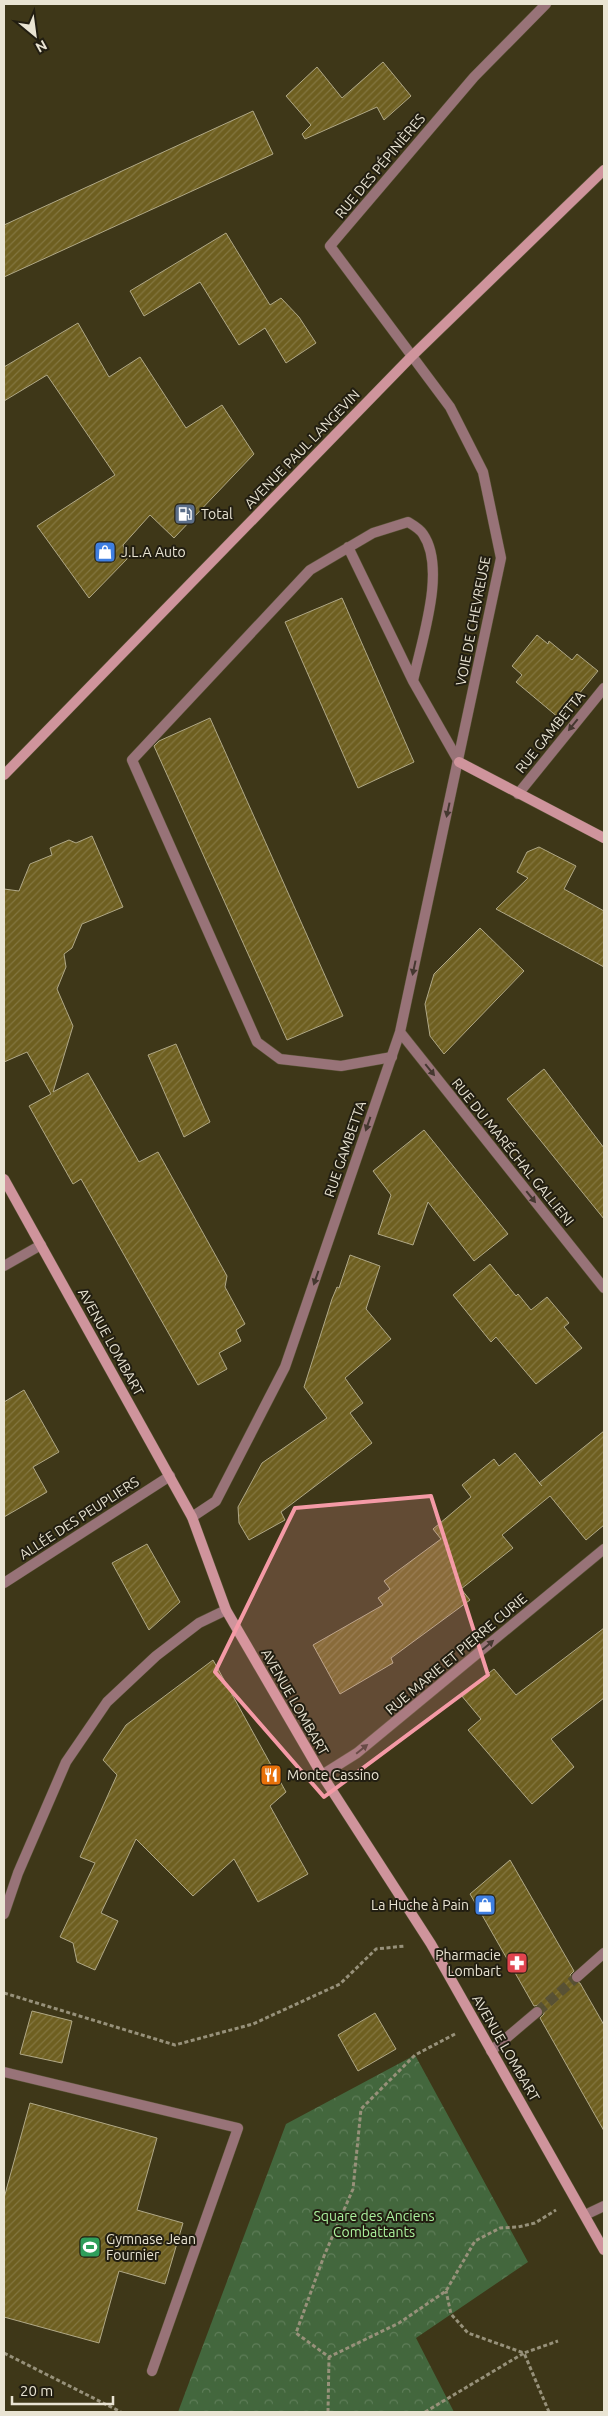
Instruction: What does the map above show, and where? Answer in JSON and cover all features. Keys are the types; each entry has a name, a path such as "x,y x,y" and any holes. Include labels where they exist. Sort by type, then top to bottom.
{"main road":[{"name":"AVENUE PAUL LANGEVIN","path":"4,775 411,358 604,170"},
{"path":"459,762 604,838"},
{"name":"AVENUE LOMBART","path":"4,1179 192,1517 226,1610 322,1775 431,1944 586,2215 604,2250"}],"street":[{"name":"RUE DES PÉPINIÈRES","path":"411,358 330,246 474,77 546,4"},
{"name":"VOIE DE CHEVREUSE","path":"411,358 450,408 483,472 501,558 459,762"},
{"path":"392,1057 341,1066 332,1065 280,1059 257,1042 132,760 310,570 373,533 408,522 422,533 431,550 433,586 413,681"},
{"path":"348,547 413,681 459,762"},
{"name":"RUE GAMBETTA","path":"518,794 604,688"},
{"name":"RUE GAMBETTA","path":"192,1517 216,1501 286,1367 400,1032 459,762"},
{"name":"RUE DU MARÉCHAL GALLIENI","path":"400,1032 604,1288"},
{"path":"4,1266 41,1245"},
{"name":"ALLÉE DES PEUPLIERS","path":"4,1583 170,1476"},
{"name":"RUE MARIE ET PIERRE CURIE","path":"322,1775 357,1753 604,1549"},
{"path":"4,1914 18,1873 66,1762 107,1702 156,1656 199,1623 226,1610"},
{"path":"577,1977 604,1953"},
{"path":"491,2051 537,2012"},
{"path":"4,2072 238,2128 152,2371"},
{"path":"586,2215 604,2206"}],"path":[{"path":"4,1993 175,2045 253,2024 340,1984 376,1949 431,1944"},
{"path":"329,2357 296,2333 353,2189 361,2109 415,2055 475,2023"},
{"path":"329,2357 399,2323 446,2291 475,2241 500,2228 518,2227 535,2223 576,2198"},
{"path":"446,2291 451,2314 468,2333 524,2353 549,2412"},
{"path":"425,2412 524,2353 558,2341"},
{"path":"4,2353 121,2412"},
{"path":"328,2412 329,2357"}],"highlighted area":[{"path":"431,1496 488,1675 324,1797 215,1672 295,1508"}],"green space":[{"name":"Square des Anciens Combattants","path":"415,2055 528,2262 416,2338 454,2412 178,2412 286,2124"}],"building":[{"path":"383,62 411,96 384,120 377,107 305,139 302,134 311,125 286,96 317,67 342,98"},
{"path":"253,111 273,154 4,277 4,225"},
{"path":"226,233 270,305 281,298 299,317 316,343 286,363 265,328 239,345 200,282 144,316 130,291"},
{"path":"78,323 109,377 140,357 186,428 222,405 254,454 174,538 150,515 123,545 127,559 89,598 37,526 115,475 47,375 4,401 4,367"},
{"path":"342,598 414,762 358,788 285,622"},
{"path":"537,635 548,644 549,641 572,660 577,654 598,671 559,718 516,682 522,675 512,666"},
{"path":"210,718 343,1016 287,1040 154,746 159,741"},
{"path":"92,836 123,907 82,924 72,948 64,954 66,967 57,989 73,1026 53,1092 88,1073 139,1162 158,1152 227,1276 225,1287 245,1324 236,1330 241,1341 219,1353 227,1369 198,1385 81,1179 73,1184 29,1106 51,1094 27,1052 4,1062 4,889 19,891 30,864 52,855 50,848 69,840 76,843"},
{"path":"539,847 576,866 564,889 604,911 604,967 496,909 528,878 517,872 527,852"},
{"path":"480,928 524,971 444,1054 430,1036 425,1004 434,974"},
{"path":"176,1044 210,1122 184,1137 148,1055"},
{"path":"544,1069 604,1148 604,1219 507,1099"},
{"path":"424,1130 508,1234 474,1261 428,1202 413,1245 378,1234 391,1195 373,1171"},
{"path":"350,1255 380,1266 366,1309 391,1339 345,1378 363,1403 350,1413 372,1443 281,1512 285,1520 249,1540 239,1523 238,1507 262,1463 327,1418 304,1387 332,1299 337,1287 339,1288"},
{"path":"490,1264 516,1296 518,1294 531,1310 547,1297 569,1323 564,1327 582,1348 536,1384 496,1337 491,1342 453,1295"},
{"path":"24,1390 59,1452 33,1467 47,1492 4,1517 4,1402"},
{"path":"604,1431 604,1525 586,1540 550,1496 502,1535 513,1548 461,1589 470,1600 391,1658 393,1663 340,1694 313,1645 383,1605 378,1598 390,1589 384,1581 441,1539 433,1529 471,1497 462,1485 494,1459 499,1466 515,1453 539,1483"},
{"path":"147,1544 180,1602 149,1630 112,1563"},
{"path":"604,1628 604,1698 551,1739 574,1767 532,1804 468,1730 481,1719 461,1695 494,1669 516,1695"},
{"path":"213,1660 286,1792 270,1806 308,1874 258,1902 234,1859 193,1896 136,1839 101,1913 118,1921 95,1970 77,1962 73,1943 60,1937 95,1863 80,1857 117,1775 103,1760 126,1725"},
{"path":"510,1860 574,1971 570,1975 572,1981 580,1983 604,2025 604,2131 540,2018 544,2014 543,2008 539,2005 534,2006 470,1894"},
{"path":"32,2011 72,2021 62,2063 20,2054"},
{"path":"375,2013 396,2049 358,2071 338,2035"},
{"name":"Gymnase Jean Fournier","path":"30,2103 157,2138 137,2210 183,2223 165,2284 119,2271 99,2343 4,2317 4,2198"}],"tunnel":[{"path":"537,2012 577,1977"}],"place":[{"name":"Total","path":"185,514"},
{"name":"J.L.A Auto","path":"105,552"},
{"name":"Monte Cassino","path":"271,1775"},
{"name":"La Huche à Pain","path":"485,1905"},
{"name":"Pharmacie Lombart","path":"517,1963"},
{"name":"Gymnase Jean Fournier","path":"90,2247"}]}
